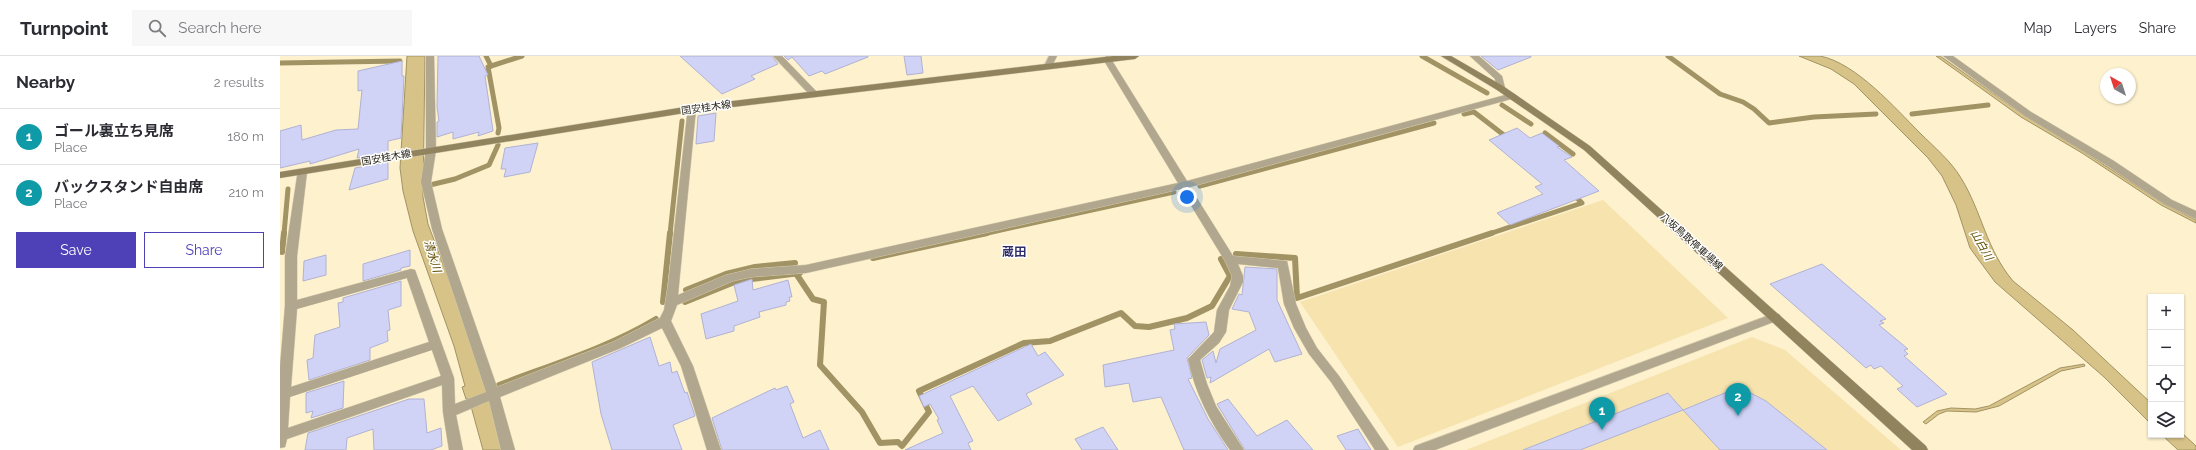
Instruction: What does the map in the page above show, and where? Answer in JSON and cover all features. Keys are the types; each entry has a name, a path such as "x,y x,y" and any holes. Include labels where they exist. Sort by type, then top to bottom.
{"main road":[{"name":"国安桂木線","path":"280,175 428,150 691,109 813,93 1135,56"},
{"name":"八坂鳥取停車場線","path":"1445,56 1500,88 1587,148 1921,450"}],"street":[{"path":"430,56 426,182 437,229 493,393 508,450"},
{"path":"777,56 813,93"},
{"path":"1048,66 1053,56"},
{"path":"1474,56 1499,78 1500,88"},
{"path":"1947,56 2028,114 2110,163 2168,202 2196,215"},
{"path":"1108,59 1239,276 1237,286 1223,309 1220,332 1214,340 1202,349 1194,359 1197,377 1203,394 1215,418 1237,450"},
{"path":"672,302 730,278 751,273 806,269 1184,185 1512,96"},
{"path":"691,109 672,302 666,321 687,366 714,450"},
{"path":"302,172 285,257 291,306 280,438 448,378"},
{"path":"1230,260 1283,264 1290,304 1300,328 1313,352 1335,379 1382,450"},
{"path":"291,306 411,273 448,378 449,412 456,450"},
{"path":"1420,450 1775,317"},
{"path":"449,412 493,393 617,345 666,321"},
{"path":"284,394 436,344"}],"shaded area":[{"path":"1603,200 1728,318 1398,447 1300,302"},
{"path":"1752,337 1785,350 1901,450 1466,450"}],"water":[{"name":"清水川","path":"407,56 425,56 423,197 428,224 469,333 497,421 503,450 483,450 469,399 466,399 462,387 465,386 454,346 413,231 403,191 400,168"},
{"name":"山白川","path":"1799,56 1820,56 1834,60 1847,67 1887,99 1942,154 1961,178 1974,204 1996,256 2013,281 2073,330 2148,400 2148,421 2104,377 1995,282 1970,248 1956,205 1942,176 1928,158 1854,84 1831,69"},
{"path":"1936,56 1940,56 2025,116 2089,155 2164,204 2196,220 2196,223 2161,205 2082,153 2021,117"},
{"path":"2084,364 2085,366 2061,371 1999,406 1976,412 1947,411 1939,414 1926,424 1923,422 1937,411 1951,408 1975,409 1989,406 2060,368"},
{"path":"2184,435 2196,446 2196,450 2178,450 2165,438 2184,438"}],"building":[{"path":"438,56 479,56 488,75 485,76 493,131 478,136 479,132 453,139 453,132 437,137 437,122 439,121 437,107"},
{"path":"680,56 772,56 778,64 751,76 755,79 722,94"},
{"path":"784,56 868,57 825,74 822,71 809,76 792,57 788,60"},
{"path":"904,56 921,56 923,73 907,75"},
{"path":"1481,56 1531,56 1531,57 1498,70"},
{"path":"402,61 402,76 404,76 401,138 388,141 388,153 357,158 359,149 310,164 310,161 280,168 280,131 301,125 302,140 336,130 358,129 362,90 358,91 358,71"},
{"path":"716,113 714,141 696,144 698,116"},
{"path":"1517,128 1530,138 1542,133 1559,146 1557,147 1572,157 1564,160 1599,191 1510,225 1497,213 1543,194 1535,187 1542,184 1489,140"},
{"path":"538,143 530,172 504,177 506,169 501,169 505,148"},
{"path":"388,162 388,179 349,190 355,168"},
{"path":"410,250 410,266 363,281 363,264"},
{"path":"326,255 326,275 303,281 304,261"},
{"path":"1822,264 1886,319 1880,321 1884,323 1879,325 1908,349 1904,350 1908,354 1904,356 1947,394 1917,407 1897,389 1903,386 1881,366 1874,369 1871,365 1866,368 1770,284"},
{"path":"1245,267 1277,269 1277,300 1302,354 1275,362 1269,349 1210,383 1211,377 1207,378 1202,360 1213,351 1216,363 1220,349 1256,330 1249,312 1232,309 1239,294 1242,295"},
{"path":"752,279 753,290 788,280 792,297 789,297 790,301 786,302 786,305 759,312 760,317 734,326 734,331 706,339 701,314 738,301 734,285"},
{"path":"401,281 401,306 388,310 390,330 387,331 388,341 370,348 370,360 309,380 307,360 313,358 315,335 340,327 338,303 343,302 343,298"},
{"path":"1206,322 1209,335 1187,358 1192,378 1188,379 1208,419 1228,450 1184,450 1161,397 1133,402 1129,383 1105,387 1103,365 1174,350 1170,330 1175,329 1174,324"},
{"path":"650,337 659,366 670,362 672,373 677,371 685,393 687,392 695,416 673,425 682,450 612,450 601,414 592,362"},
{"path":"1031,344 1038,356 1045,352 1064,375 1026,394 1032,404 998,421 973,386 950,396 973,441 968,443 971,450 905,450 943,433 937,420 939,419 930,404 924,407 919,396"},
{"path":"344,381 343,408 311,418 313,411 306,413 306,393"},
{"path":"787,386 794,402 790,404 803,438 820,430 829,450 722,450 712,418 775,388 776,390"},
{"path":"1732,390 1745,390 1766,401 1827,450 1720,450 1683,410"},
{"path":"1668,393 1683,410 1580,450 1523,450"},
{"path":"409,399 424,399 427,433 441,428 442,446 431,450 374,450 373,429 347,438 346,450 305,450 308,433"},
{"path":"1228,399 1257,436 1287,420 1313,450 1245,450 1217,404"},
{"path":"1103,427 1118,450 1082,450 1075,439"},
{"path":"1358,429 1371,450 1346,450 1337,436"}],"waterway":[{"path":"486,56 491,66"},
{"path":"498,133 499,128 488,67 522,56"},
{"path":"1422,56 1487,93"},
{"path":"1668,56 1720,94 1743,102 1754,109 1769,123 1814,117 1876,114"},
{"path":"280,63 400,61"},
{"path":"1502,105 1531,124"},
{"path":"1912,114 1988,105"},
{"path":"1464,114 1473,112"},
{"path":"1474,112 1509,139"},
{"path":"670,234 682,121"},
{"path":"1200,186 1434,123"},
{"path":"1545,133 1573,154"},
{"path":"430,185 455,179 489,165 498,145"},
{"path":"284,234 288,189"},
{"path":"983,234 1174,192"},
{"path":"1236,254 1295,258 1297,298 1582,203 1573,194"},
{"path":"282,252 284,233"},
{"path":"663,302 670,233"},
{"path":"873,258 987,233"},
{"path":"797,275 813,299 824,302 820,365 862,412 880,443 898,442 902,446 929,412 919,391 1024,343 1050,341 1121,313 1135,326 1149,327 1187,318 1212,306 1230,276 1221,259"},
{"path":"686,290 726,274 755,267 795,263"},
{"path":"685,302 737,281 800,273"},
{"path":"499,385 619,339 656,319"}],"place":[{"name":"バックスタンド自由席","path":"1738,416"},
{"name":"ゴール裏立ち見席","path":"1602,430"}],"district":[{"name":"蔵田","path":"1014,252"}]}
